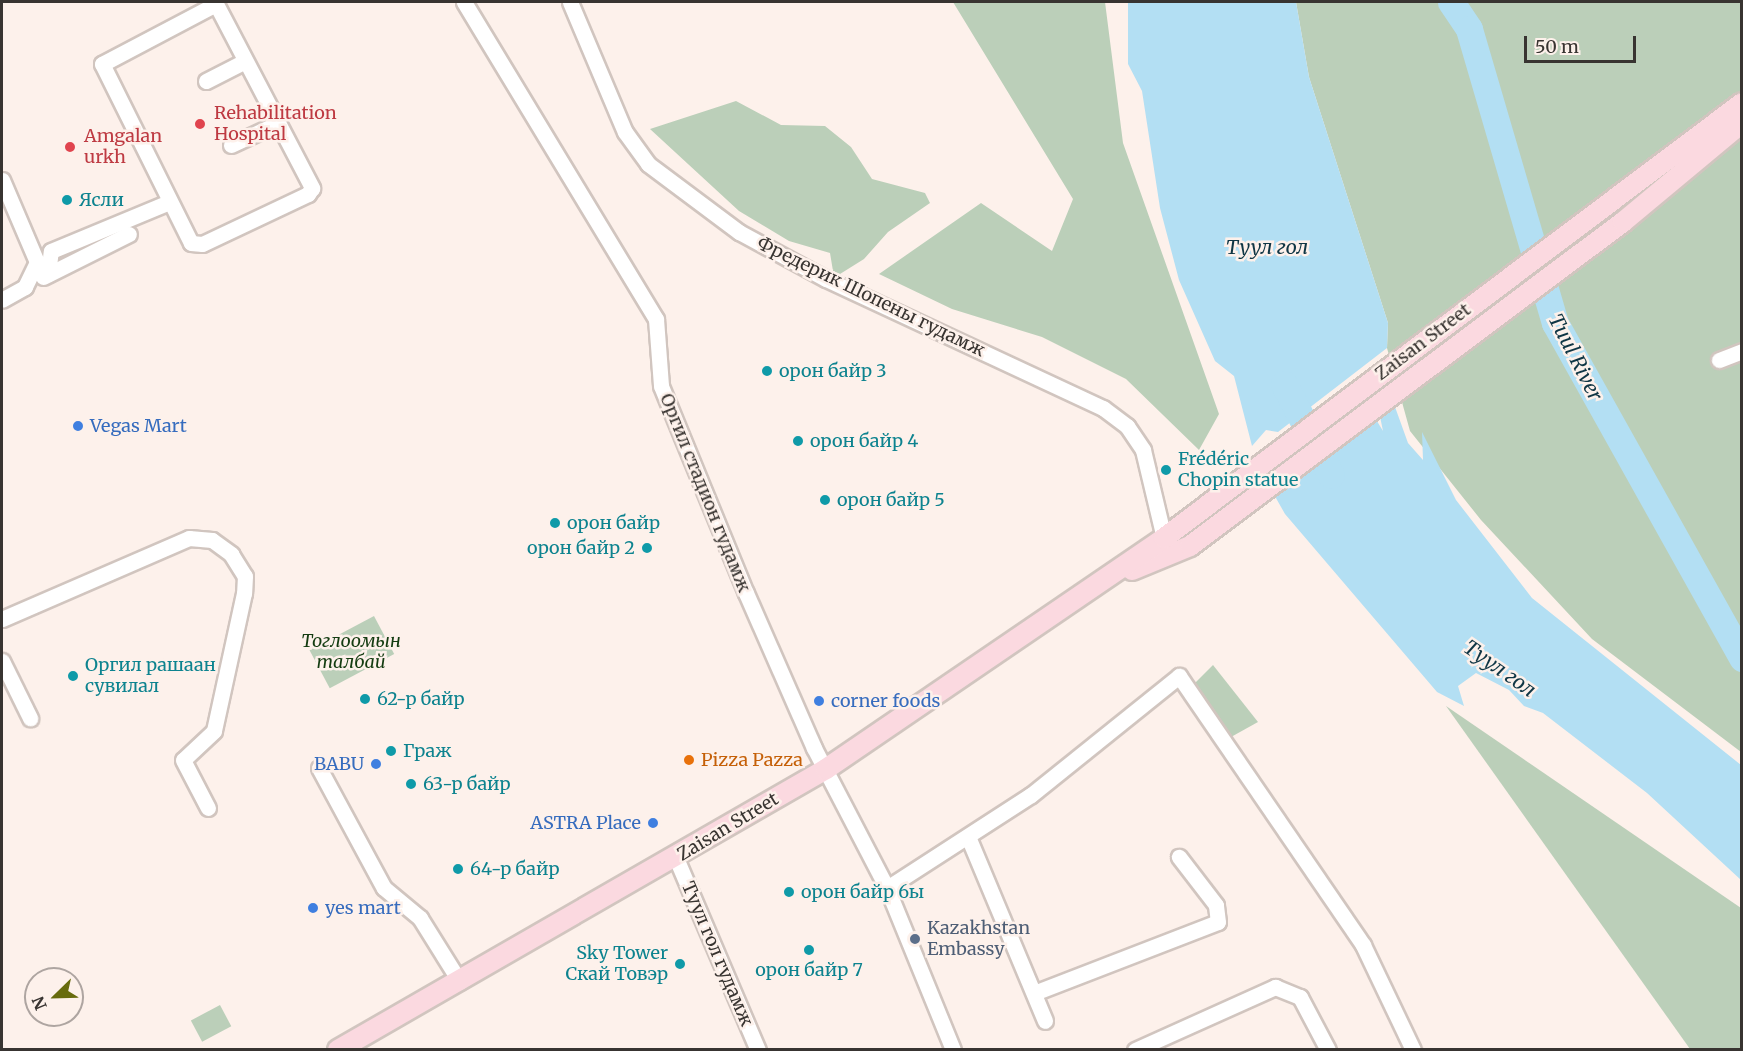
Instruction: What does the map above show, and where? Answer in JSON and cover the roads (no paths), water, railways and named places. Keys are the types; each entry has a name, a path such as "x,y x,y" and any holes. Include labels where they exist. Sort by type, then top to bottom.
{"main road":[{"name":"Zaisan Street","path":"338,1050 676,858 826,769 1164,538 1742,103"},
{"name":"Zaisan Street","path":"1104,581 1190,546 1623,222 1742,123"}],"street":[{"name":"Оргил стадион гудамж","path":"464,2 656,319 661,386 746,593 826,769 886,888 953,1050"},
{"name":"Фредерик Шопены гудамж","path":"570,2 625,132 648,164 739,232 807,269 1103,408 1127,426 1143,450 1164,538"},
{"path":"216,4 245,61 309,180 308,194 202,244 184,237 102,64 216,4"},
{"path":"206,81 245,61"},
{"path":"231,145 278,123"},
{"path":"2,180 35,252 36,270 25,287"},
{"path":"48,274 51,251 167,203"},
{"path":"2,300 48,274 129,234"},
{"path":"1719,360 1742,351"},
{"path":"2,619 189,538 212,540 231,554 245,576 244,594 214,731 183,760 208,808"},
{"path":"2,661 30,718"},
{"path":"886,888 969,838 1179,676 1363,945 1413,1050"},
{"path":"319,768 384,888 420,918 460,982"},
{"path":"969,838 1045,1021"},
{"path":"1034,993 1218,922 1216,905 1179,857"},
{"name":"Туул гол гудамж","path":"676,858 758,1050"},
{"path":"1135,1050 1275,987 1300,997 1328,1050"}],"water":[{"name":"Туул гол","path":"1128,2 1296,2 1309,77 1388,323 1387,348 1278,432 1266,430 1252,446 1234,376 1215,361 1179,280 1160,208 1142,91 1128,64"},
{"name":"Туул гол","path":"1390,393 1408,443 1423,460 1422,432 1456,500 1532,598 1741,765 1741,880 1647,793 1543,713 1524,706 1509,690 1476,673 1458,686 1464,706 1437,692 1285,514 1268,484 1369,408 1383,431 1377,402"}],"waterway":[{"name":"Tuul River","path":"1451,2 1469,29 1555,323 1742,658"},
{"name":"Туул гол","path":"1284,384 1331,475"}],"place":[{"name":"Rehabilitation Hospital","path":"200,124"},
{"name":"Amgalan urkh","path":"70,147"},
{"name":"Ясли","path":"67,200"},
{"name":"орон байр 3","path":"767,371"},
{"name":"Vegas Mart","path":"78,426"},
{"name":"орон байр 4","path":"798,441"},
{"name":"Frédéric Chopin statue","path":"1166,470"},
{"name":"орон байр 5","path":"825,500"},
{"name":"орон байр","path":"555,523"},
{"name":"орон байр 2","path":"647,548"},
{"name":"Оргил рашаан сувилал","path":"73,676"},
{"name":"62-р байр","path":"365,699"},
{"name":"corner foods","path":"819,701"},
{"name":"Граж","path":"391,751"},
{"name":"Pizza Pazza","path":"689,760"},
{"name":"BABU","path":"376,764"},
{"name":"63-р байр","path":"411,784"},
{"name":"ASTRA Place","path":"653,823"},
{"name":"64-р байр","path":"458,869"},
{"name":"орон байр 6ы","path":"789,892"},
{"name":"yes mart","path":"313,908"},
{"name":"Kazakhstan Embassy","path":"915,939"},
{"name":"орон байр 7","path":"809,950"},
{"name":"Sky Tower Скай Товэр","path":"680,964"}],"park label":[{"name":"Тоглоомын талбай","path":"351,652"}]}
